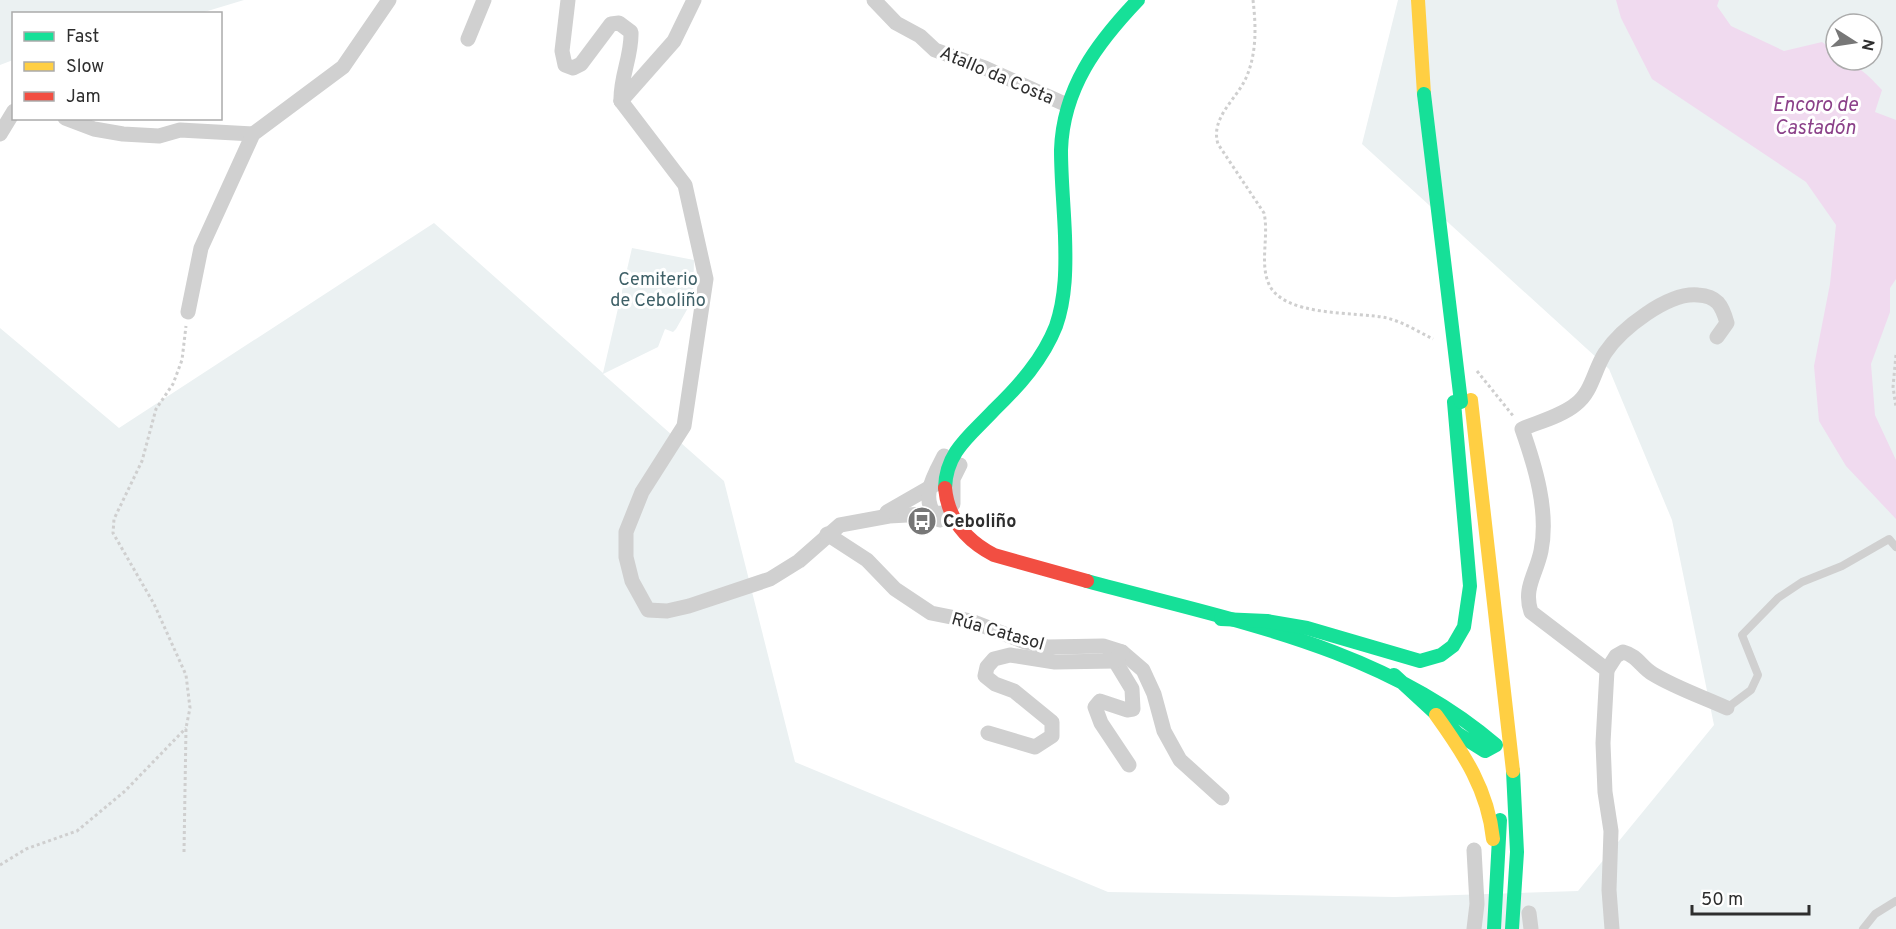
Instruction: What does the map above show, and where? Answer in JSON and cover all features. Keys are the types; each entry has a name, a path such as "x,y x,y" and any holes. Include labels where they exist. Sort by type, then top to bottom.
{"main road":[{"path":"948,487 949,460 967,436 1034,366 1056,326 1066,278 1062,137 1067,105 1086,62 1117,21 1138,0"},
{"path":"1418,0 1430,94 1497,751"},
{"path":"1432,0 1430,94 1449,298 1449,356 1462,402 1493,580 1509,706 1517,852 1512,929"},
{"path":"1221,619 1267,621 1306,628 1420,661 1431,660 1452,648 1464,626 1469,598 1462,402"},
{"path":"973,535 960,503 957,479 960,465 971,441 992,412"},
{"path":"949,509 960,530 1040,568 1334,651 1394,675 1479,729 1504,757 1506,768 1509,832 1504,929"},
{"path":"1493,580 1492,627 1502,720 1497,751"},
{"path":"1394,675 1436,716 1479,748 1485,751 1497,751"},
{"path":"1436,716 1472,765 1485,793 1491,815 1494,856 1493,929"},
{"path":"1493,929 1499,882 1500,803"},
{"path":"1509,832 1524,873 1529,913"}],"street":[{"path":"188,312 201,248 253,134 343,67 389,0"},
{"path":"468,39 484,0"},
{"path":"568,0 562,51 565,66 573,68 581,64 612,24 619,23 631,32 631,43 620,84 621,101 685,185 706,279 684,426 642,492 626,532 626,557 632,581 648,610 667,611 770,579 800,561 827,534 840,525 871,518 913,513 934,515 944,513 953,504 948,487 960,465"},
{"path":"621,101 674,41 694,0"},
{"name":"Atallo da Costa","path":"874,0 896,23 920,36 935,50 985,68 1067,105"},
{"path":"0,134 12,114"},
{"path":"70,120 94,129 123,134 159,136 180,130 253,134"},
{"path":"1607,670 1530,612 1526,597 1541,550 1542,522 1539,490 1522,429 1574,406 1586,395 1605,352 1623,331 1643,316 1685,294 1710,296 1722,306 1727,323 1717,337"},
{"path":"967,436 950,446 929,487 927,498 934,515 973,535"},
{"path":"871,518 899,507 929,487 948,487"},
{"path":"948,487 959,514 973,535"},
{"name":"Rúa Catasol","path":"827,534 867,560 895,589 931,613 971,621 1025,642 1048,647 1103,646 1119,657"},
{"path":"1612,929 1609,890 1611,831 1605,792 1603,743 1607,670 1616,656 1623,652 1631,654 1656,676 1727,708"},
{"path":"988,733 1035,747 1052,736 1052,722 1035,706 985,676 987,667 994,659 1010,655 1055,662 1119,657 1143,670 1154,694 1164,732 1180,760 1222,798"},
{"path":"1119,657 1131,689 1133,709 1127,710 1100,701 1095,707 1101,723 1129,765"},
{"path":"1474,850 1477,904 1474,929"},
{"path":"1529,913 1531,929"}],"lane":[{"path":"1727,708 1751,690 1758,675 1742,635 1778,598 1802,582 1842,566 1890,539 1896,547"},
{"path":"1863,929 1875,914 1896,901"}],"path":[{"path":"1253,0 1257,31 1246,78 1218,121 1214,132 1218,144 1264,213 1267,225 1266,279 1272,291 1278,297 1295,304 1331,313 1387,318 1443,344"},
{"path":"184,852 186,728 190,708 189,691 178,652 113,533 114,519 142,460 156,409 173,384 182,360 188,312"},
{"path":"1896,355 1893,387 1896,407"},
{"path":"1470,364 1506,405 1522,429"},
{"path":"0,865 26,849 77,831 125,791 186,728"}],"green space":[{"path":"0,0 244,0 204,12 12,12 12,60 0,65"},
{"name":"Cemiterio de Ceboliño","path":"1398,0 1896,0 1896,929 0,929 0,328 119,428 434,223 603,373 632,248 694,260 693,299 676,329 673,332 665,329 658,347 603,374 724,481 795,762 1108,892 1395,897 1578,891 1714,725 1672,520 1609,369 1362,144"}],"water":[{"name":"Encoro de Castadón","path":"1616,0 1719,0 1717,6 1731,26 1784,51 1822,42 1824,43 1824,72 1863,72 1882,90 1875,112 1896,120 1896,279 1890,288 1890,312 1871,364 1875,415 1896,460 1896,519 1846,466 1819,421 1814,366 1830,284 1836,225 1806,182 1652,79 1621,18"}],"traffic: fast":[{"path":"945,488 946,475 961,444 1030,371 1056,326 1065,281 1061,150 1068,106 1075,87 1096,50 1138,0"},
{"path":"1424,94 1461,402"},
{"path":"1221,619 1267,621 1307,628 1420,661 1441,655 1453,646 1464,627 1470,586 1454,402"},
{"path":"1087,581 1302,640 1353,660 1404,683 1451,711 1496,745 1485,751 1458,734 1394,675"},
{"path":"1512,929 1517,852 1513,771"},
{"path":"1494,929 1500,820"}],"traffic: slow":[{"path":"1418,0 1424,94"},
{"path":"1471,400 1513,771"},
{"path":"1436,715 1473,773 1486,804 1493,839"}],"traffic: jam":[{"path":"945,488 950,510 960,528 984,549 994,555 1087,581"}],"place":[{"name":"Ceboliño","path":"922,521"}]}
